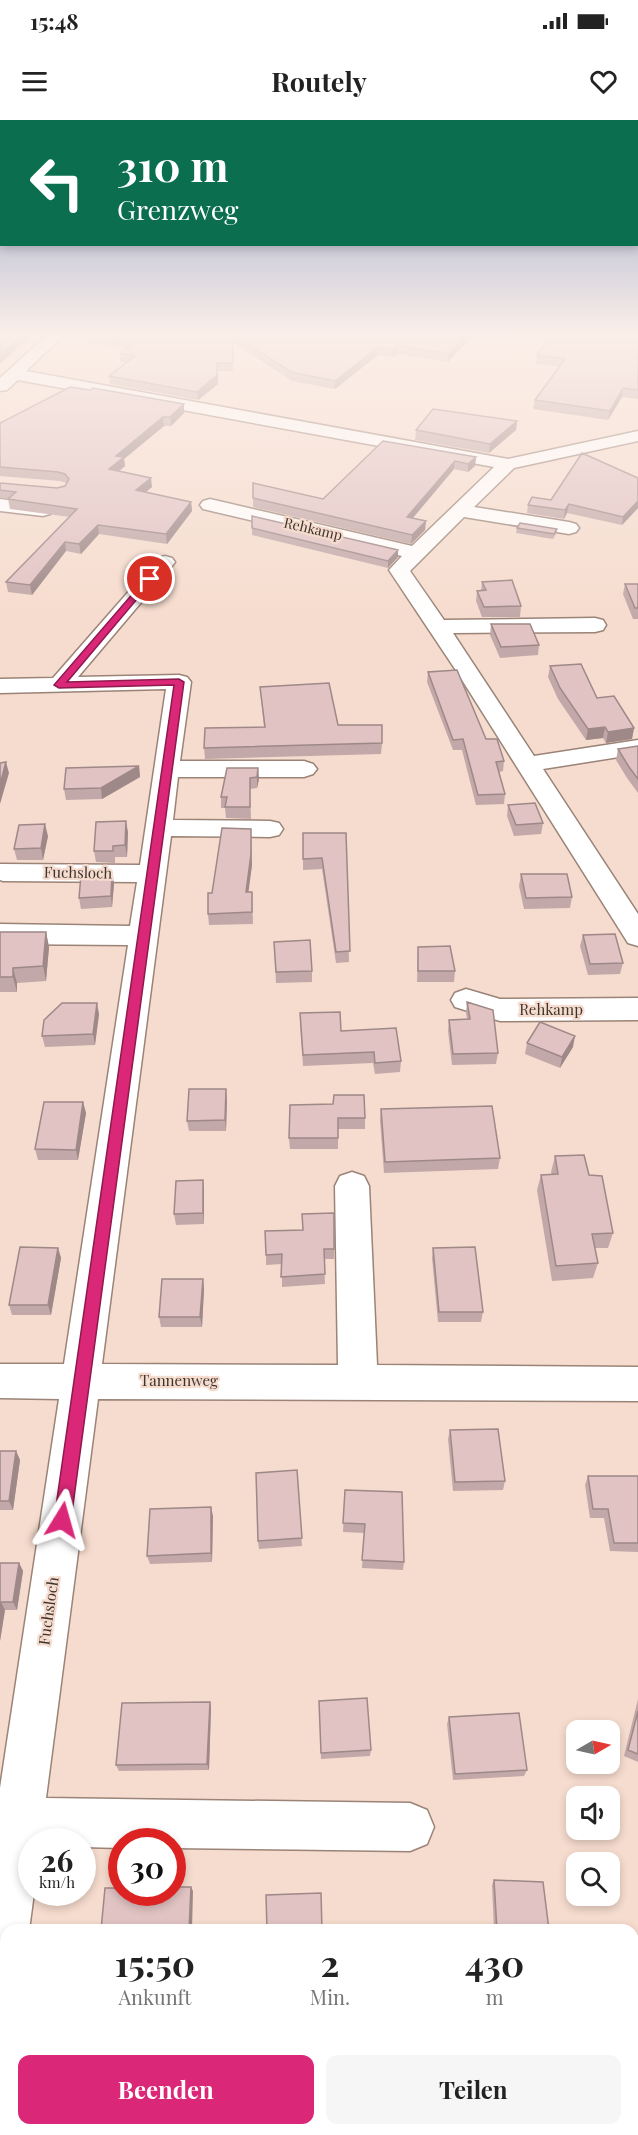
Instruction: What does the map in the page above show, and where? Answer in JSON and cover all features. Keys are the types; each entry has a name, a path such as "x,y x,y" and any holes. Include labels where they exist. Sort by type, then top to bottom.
{"street":[{"path":"322,430 508,464 638,436"},
{"path":"602,444 638,454"},
{"path":"508,464 399,570 638,936"},
{"path":"0,505 44,510"},
{"name":"Rehkamp","path":"210,505 417,553"},
{"path":"460,511 569,528"},
{"path":"0,686 59,685 165,562"},
{"path":"438,627 595,625"},
{"name":"Fuchsloch","path":"3,1924 12,1835 82,1381 179,682 59,685"},
{"path":"528,765 638,747"},
{"path":"167,769 304,769"},
{"path":"159,828 270,829"},
{"name":"Fuchsloch","path":"3,872 153,874"},
{"path":"0,933 144,936"},
{"name":"Rehkamp","path":"466,1000 500,1010 638,1010"},
{"path":"352,1186 358,1382"},
{"name":"Tannenweg","path":"0,1381 638,1384"},
{"path":"12,1835 410,1827"}],"building":[{"path":"0,430 147,430 116,456 124,457 109,469 151,478 136,490 191,502 166,534 98,525 79,544 65,542 30,585 6,582 77,509 8,499 16,492 0,490 0,483 57,488 65,486 69,479 65,474 0,467"},
{"path":"416,430 506,430 490,444"},
{"path":"383,441 476,457 468,464 455,461 407,517 426,521 412,535 253,498 253,483 323,499"},
{"path":"582,453 638,478 638,501 623,517 569,504 565,510 528,505 532,497 551,500"},
{"path":"252,516 398,550 388,561 252,528"},
{"path":"520,523 557,529 554,534 517,528"},
{"path":"512,580 521,606 484,607 477,591 486,590 482,582"},
{"path":"625,584 638,584 638,608 635,608"},
{"path":"491,624 530,624 539,645 501,647"},
{"path":"581,664 597,698 614,696 634,728 608,732 605,727 588,729 560,688 550,666"},
{"path":"457,670 486,739 497,739 504,761 496,762 505,794 478,795 463,739 453,740 428,672"},
{"path":"329,683 338,725 382,725 382,743 204,748 205,728 265,727 260,687"},
{"path":"638,746 638,779 618,749"},
{"path":"6,762 0,784 0,763"},
{"path":"139,766 101,788 64,789 66,768"},
{"path":"227,768 258,768 257,777 250,778 250,807 225,807 227,797 221,797"},
{"path":"535,803 543,823 516,825 508,805"},
{"path":"126,821 125,845 113,846 113,851 94,851 96,822"},
{"path":"45,824 41,848 14,849 19,825"},
{"path":"222,828 251,829 251,854 246,892 252,892 252,912 208,914 208,893 212,893"},
{"path":"303,833 346,833 350,951 336,952 322,858 303,859"},
{"path":"112,873 111,896 79,898 81,875"},
{"path":"521,874 567,874 572,897 526,898"},
{"path":"0,932 46,932 43,966 13,968 13,977 0,977"},
{"path":"615,934 623,963 590,964 583,935"},
{"path":"310,940 312,971 276,972 274,942"},
{"path":"450,946 455,971 418,971 418,947"},
{"path":"467,1002 493,1010 498,1053 453,1054 449,1020 470,1019"},
{"path":"62,1003 97,1003 93,1034 42,1036 44,1020"},
{"path":"340,1012 341,1031 396,1028 401,1061 375,1063 374,1052 303,1055 300,1013"},
{"path":"540,1022 575,1036 562,1057 527,1043"},
{"path":"189,1089 226,1089 225,1120 187,1121"},
{"path":"334,1095 364,1095 365,1118 338,1118 338,1138 289,1138 290,1105 333,1104"},
{"path":"44,1102 83,1102 76,1150 35,1149"},
{"path":"492,1106 500,1158 385,1162 381,1109"},
{"path":"584,1155 589,1175 602,1176 613,1233 592,1234 598,1263 556,1266 541,1175 558,1174 555,1156"},
{"path":"203,1180 203,1213 174,1214 176,1181"},
{"path":"334,1213 334,1249 324,1249 325,1274 281,1277 282,1254 266,1255 265,1231 303,1230 302,1214"},
{"path":"20,1247 58,1248 48,1305 9,1305"},
{"path":"475,1247 483,1312 439,1312 433,1248"},
{"path":"162,1279 203,1279 200,1317 159,1317"},
{"path":"498,1429 505,1481 455,1482 450,1430"},
{"path":"0,1451 16,1451 9,1501 0,1501"},
{"path":"297,1470 302,1538 258,1541 256,1473"},
{"path":"588,1476 638,1476 638,1543 614,1543 608,1509 593,1509"},
{"path":"345,1490 402,1492 404,1562 362,1560 365,1524 343,1523"},
{"path":"211,1507 211,1553 147,1556 150,1509"},
{"path":"0,1563 19,1563 13,1602 1,1602 0,1609"},
{"path":"367,1698 371,1750 321,1753 319,1701"},
{"path":"210,1702 207,1764 116,1765 122,1703"},
{"path":"638,1711 638,1754 628,1750"},
{"path":"519,1713 527,1770 455,1774 449,1717"},
{"path":"494,1880 543,1882 548,1924 497,1924"},
{"path":"186,1887 191,1887 189,1924 102,1924 105,1888 108,1888 108,1906 186,1906"},
{"path":"321,1893 322,1924 267,1924 266,1895"}],"route":[{"path":"62,1520 179,682 59,685 150,579"}]}
